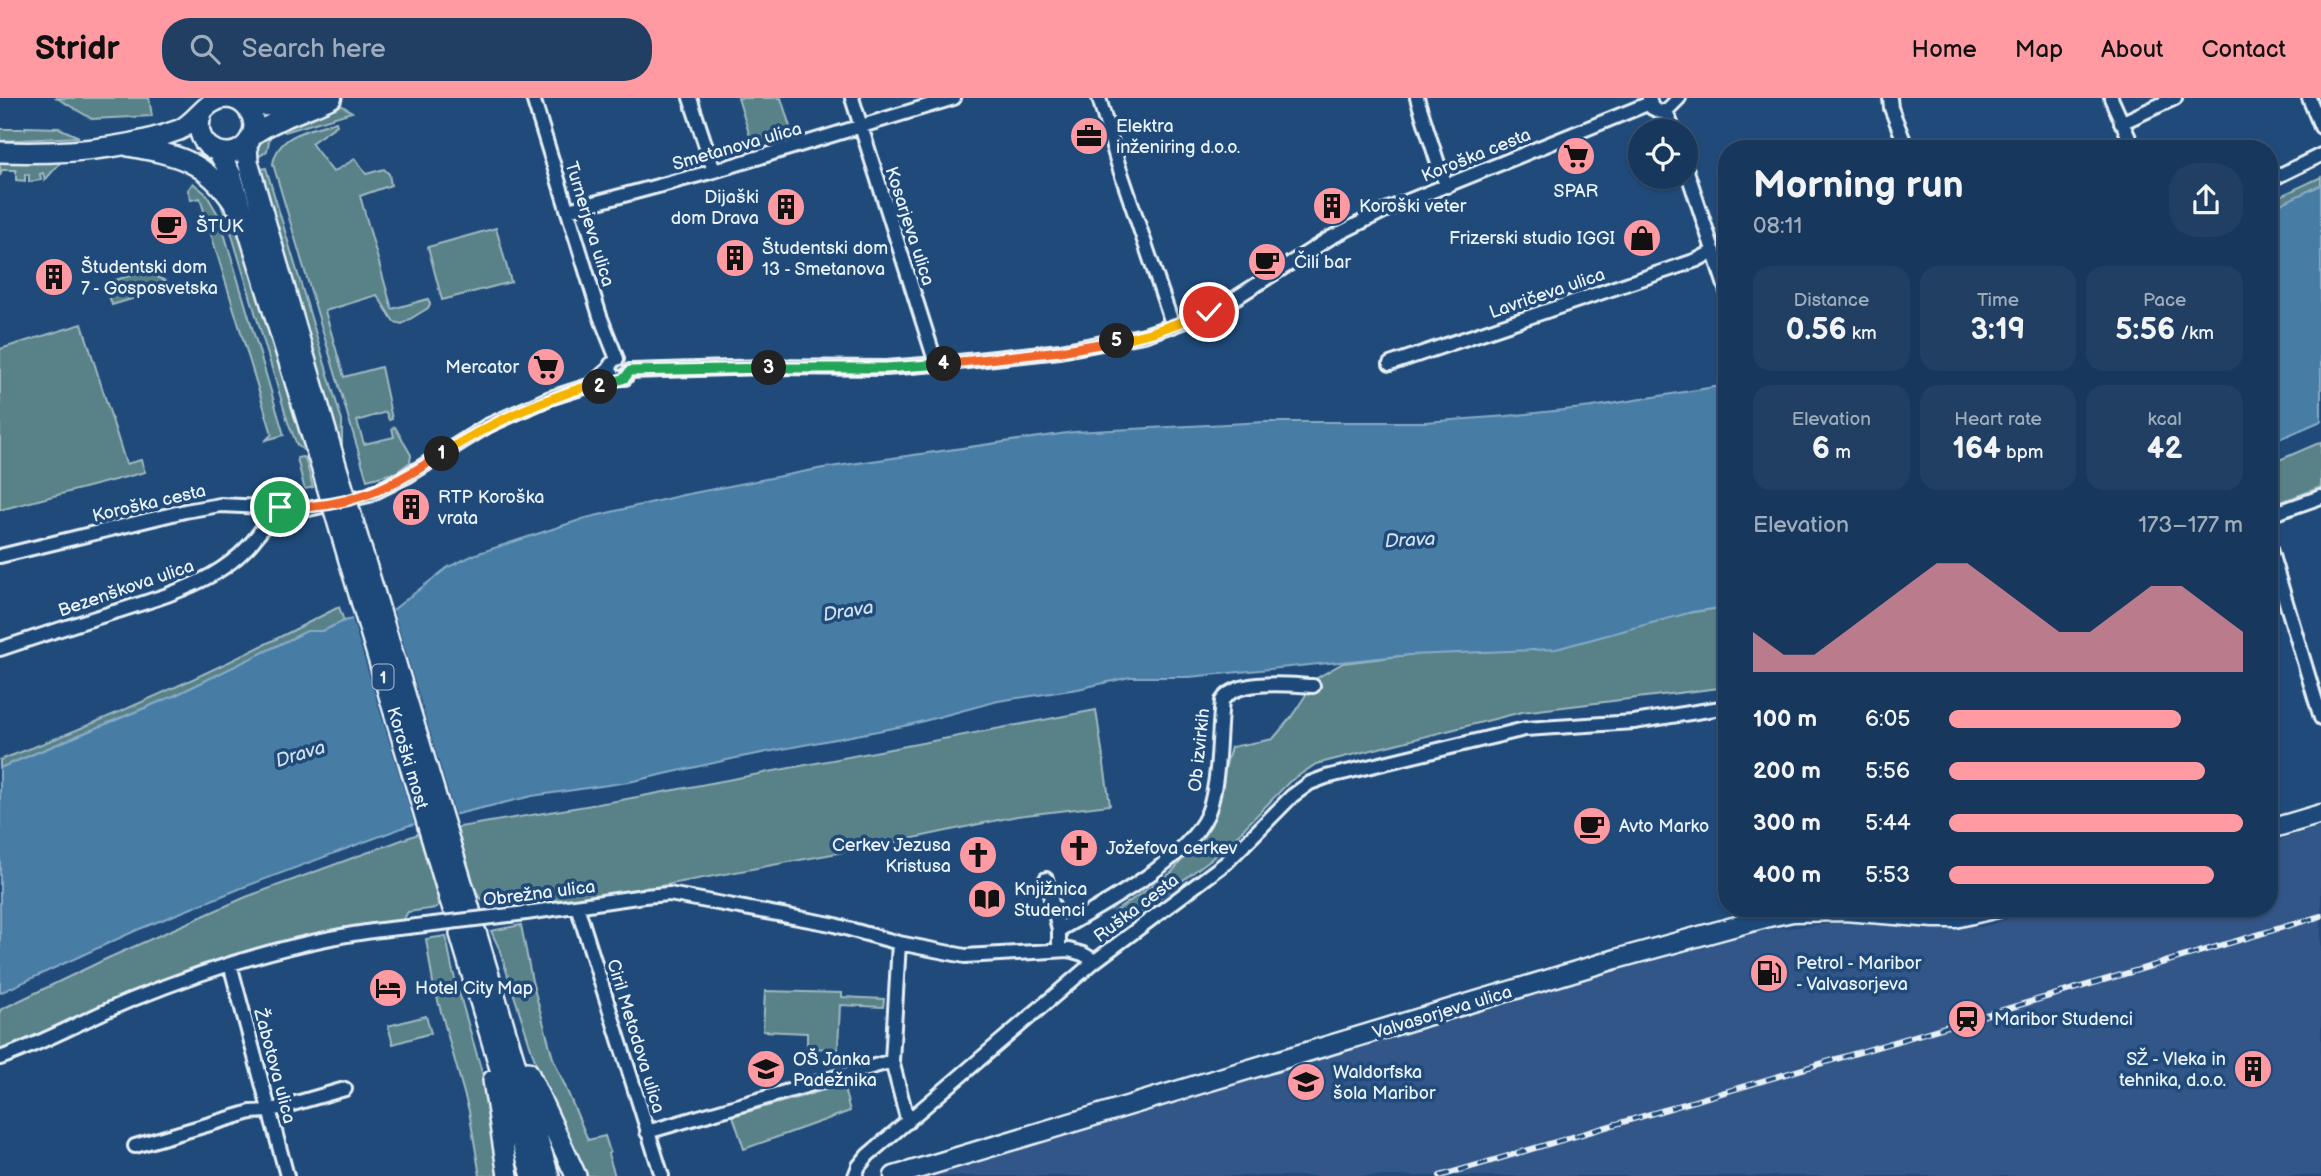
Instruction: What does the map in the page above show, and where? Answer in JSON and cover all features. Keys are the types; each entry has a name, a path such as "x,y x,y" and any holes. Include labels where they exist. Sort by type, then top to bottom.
{"main road":[{"name":"1","path":"121,145 179,130 190,124 213,102 225,98 240,101 247,107 254,125 248,162 325,456"},
{"path":"202,113 199,126 202,140"},
{"path":"218,152 239,150 250,139"},
{"name":"1","path":"0,152 80,150 202,140 218,152 231,174 325,456"},
{"name":"1","path":"121,145 174,154 200,166 219,183 248,227"},
{"name":"Koroški most","path":"325,456 459,903"},
{"path":"468,933 495,1024 532,1176"},
{"path":"495,1024 487,1055 508,1176"},
{"path":"495,1024 549,1176"},
{"path":"495,1024 520,1050 576,1176"}],"street":[{"path":"247,107 323,98"},
{"path":"250,139 276,121 332,98"},
{"name":"Turnerjeva ulica","path":"533,98 613,363"},
{"path":"690,98 714,171"},
{"name":"Kosarjeva ulica","path":"852,98 933,354 933,364"},
{"name":"Smetanova ulica","path":"568,211 714,171 954,98"},
{"path":"1099,98 1172,326"},
{"path":"1417,98 1447,186"},
{"path":"1890,98 1891,108 1903,140"},
{"path":"2110,98 2129,140"},
{"path":"2121,124 2175,98"},
{"path":"2309,98 2321,127"},
{"path":"1650,101 1656,110 1672,103"},
{"name":"Koroška cesta","path":"0,556 220,505 309,509 369,495 487,426 550,398 591,385 604,386 624,375 764,368 886,368 1085,347 1124,340 1172,326 1226,304 1356,223 1650,101"},
{"path":"2278,176 2321,155"},
{"path":"1693,189 1718,264"},
{"name":"Lavričeva ulica","path":"1390,364 1697,260 1714,251"},
{"path":"627,361 624,375 611,374 613,363 627,361"},
{"name":"Koroška cesta","path":"591,385 613,363"},
{"path":"2278,512 2321,497"},
{"name":"Bezenškova ulica","path":"0,649 175,593 210,577 240,556 259,536 274,507"},
{"path":"2278,572 2317,687 2321,718"},
{"name":"Ob izvirkih","path":"1059,930 1160,867 1199,829 1210,809 1222,701 1227,694 1253,685 1313,686"},
{"name":"Ruška cesta","path":"855,1176 868,1155 1095,961 1227,862 1292,796 1318,780 1525,729 1667,719 1718,709"},
{"path":"2278,827 2321,814"},
{"path":"1046,879 1059,930 1059,950"},
{"name":"Obrežna ulica","path":"0,1058 71,1029 131,1000 230,964 330,937 644,896 668,894 831,925 899,943 965,956 1059,950 1083,954 1095,961"},
{"name":"Ciril Metodova ulica","path":"577,906 662,1176"},
{"name":"Valvasorjeva ulica","path":"894,1176 1616,959 1769,917"},
{"path":"899,943 892,1061 908,1122"},
{"name":"Žabotova ulica","path":"230,964 287,1176"},
{"path":"647,1132 892,1061"},
{"path":"135,1146 251,1112 268,1111 345,1089"}],"shaded area":[{"path":"2321,827 2321,1176 924,1176 1318,1053 1755,931 1838,923 1982,927 2015,917 2278,917 2278,840"}],"green space":[{"path":"57,98 149,98 152,116 92,119"},
{"path":"738,98 781,98 791,130 752,143"},
{"path":"341,105 352,112 285,132 282,130 281,123"},
{"path":"336,122 337,125 311,143 333,172 355,159 366,174 384,169 389,174 391,185 360,196 392,309 428,299 430,304 402,324 394,322 377,295 325,311 344,377 381,367 392,419 389,420 386,412 357,421 364,444 394,437 392,428 395,427 411,455 410,462 397,472 367,480 273,164 281,145 288,139"},
{"path":"272,127 267,151 254,160 257,144"},
{"path":"59,128 79,137 0,141 0,129"},
{"path":"0,159 60,159 61,162 45,180 43,173 40,174 41,180 29,182 29,175 25,174 25,181 16,180 16,170 2,170 0,176"},
{"path":"266,168 342,421 342,454 257,170"},
{"path":"2321,177 2321,185 2278,205 2278,197"},
{"path":"193,183 206,194 219,216 284,435 266,440 272,434 200,198 191,200 188,190"},
{"path":"208,186 232,211 279,351 308,454 297,445 288,422 231,232 220,202"},
{"path":"496,228 511,282 442,300 428,247"},
{"path":"146,271 175,286 112,305 105,283"},
{"path":"82,324 126,464 141,460 145,472 0,510 0,349"},
{"path":"2321,442 2321,487 2278,503 2278,461"},
{"path":"297,458 305,458 313,487 306,489"},
{"path":"339,607 344,621 323,631 307,631 176,695 0,768 0,760 172,689"},
{"path":"1718,608 1718,688 1522,712 1316,764 1289,782 1223,850 1126,923 1114,912 1172,872 1209,828 1231,747 1273,739 1317,678 1343,663"},
{"path":"1096,710 1110,805 1017,816 881,845 579,901 533,905 527,904 524,898 486,902 479,897 476,890 437,900 436,908 408,912 403,920 339,928 246,953 0,1050 0,1010 246,897 418,834 616,801"},
{"path":"521,925 532,981 553,1058 588,1140 605,1136 615,1176 588,1176 538,1070 499,948 491,931"},
{"path":"446,936 452,968 483,1076 498,1176 480,1176 469,1111 433,983 426,939"},
{"path":"765,991 842,993 842,997 884,999 883,1007 840,1005 838,1049 807,1048 807,1033 763,1031"},
{"path":"426,1016 431,1033 393,1044 388,1026"},
{"path":"843,1085 850,1111 744,1149 733,1116"}],"water":[{"path":"2321,185 2321,421 2278,440 2278,205"},
{"name":"Drava","path":"1718,386 1718,608 1692,612 1556,649 1409,655 1189,677 1130,677 1078,689 998,701 909,725 736,758 629,782 532,796 407,826 137,930 0,993 0,768 176,695 307,631 323,631 344,621 394,609 448,567 476,554 586,518 683,495 823,468 1074,432 1265,422 1425,422 1592,407"}],"pier":[{"path":"392,606 456,818 415,827 351,615"}],"railway":[{"path":"1440,1176 2321,916"}],"place":[{"name":"Elektra inženiring d.o.o.","path":"1089,136"},
{"name":"SPAR","path":"1576,156"},
{"name":"Koroški veter","path":"1332,206"},
{"name":"Dijaški dom Drava","path":"786,207"},
{"name":"ŠTUK","path":"169,226"},
{"name":"Frizerski studio IGGI","path":"1642,238"},
{"name":"Študentski dom 13 - Smetanova","path":"735,258"},
{"name":"Čili bar","path":"1267,262"},
{"name":"Študentski dom 7 - Gosposvetska","path":"54,277"},
{"name":"Mercator","path":"546,367"},
{"name":"RTP Koroška vrata","path":"411,507"},
{"name":"Avto Marko","path":"1592,826"},
{"name":"Jožefova cerkev","path":"1079,848"},
{"name":"Cerkev Jezusa Kristusa","path":"978,855"},
{"name":"Knjižnica Studenci","path":"987,899"},
{"name":"Petrol - Maribor - Valvasorjeva","path":"1769,973"},
{"name":"Hotel City Map","path":"388,988"},
{"name":"Maribor Studenci","path":"1967,1019"},
{"name":"OŠ Janka Padežnika","path":"766,1069"},
{"name":"SŽ - Vleka in tehnika, d.o.o.","path":"2253,1069"},
{"name":"Waldorfska šola Maribor","path":"1306,1082"}],"route":[{"path":"280,507 309,509 369,495 387,487 487,426 522,409 591,385 599,387 610,384 623,379 630,371 704,368 886,368 949,363 1060,351 1124,340 1209,312"}]}
